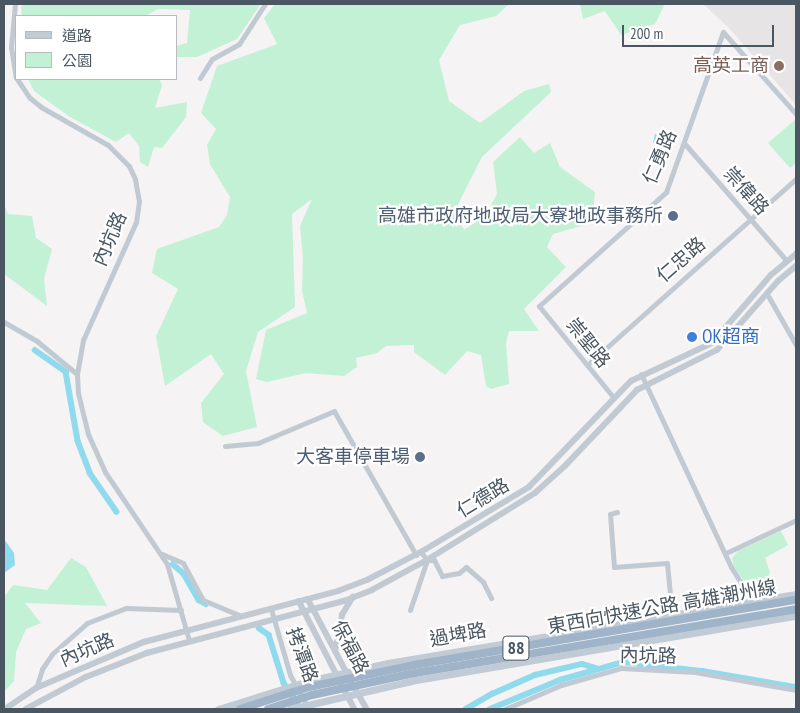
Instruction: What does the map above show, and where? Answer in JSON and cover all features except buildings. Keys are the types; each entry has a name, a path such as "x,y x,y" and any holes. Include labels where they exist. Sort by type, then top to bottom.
{"highway":[{"name":"東西向快速公路 高雄潮州線","path":"240,709 309,687 414,665 796,600"},
{"name":"東西向快速公路 高雄潮州線","path":"268,709 312,695 415,673 796,609"}],"main road":[{"name":"過埤路","path":"218,709 346,672 796,594"},
{"name":"過埤路","path":"290,709 358,692 796,616"}],"street":[{"name":"內坑路","path":"15,4 11,47 15,72"},
{"path":"200,78 212,59 239,44 265,4"},
{"name":"仁勇路","path":"539,306 666,192 723,32 796,114"},
{"name":"內坑路","path":"18,80 34,102 108,144 120,155 129,166 138,193 136,222 83,340 77,374 81,409 97,456 112,484 162,554 182,610 189,640"},
{"name":"崇偉路","path":"684,143 786,260"},
{"name":"仁忠路","path":"586,365 796,179"},
{"name":"仁德路","path":"308,599 367,580 419,554 529,487 614,398 641,374 712,343 786,260 796,254"},
{"name":"仁德路","path":"313,610 354,597 427,560 535,492 565,466 637,390 717,350 767,294 796,266"},
{"path":"767,294 796,345"},
{"name":"崇聖路","path":"539,306 614,398"},
{"path":"4,322 38,342 77,374"},
{"path":"641,374 743,586"},
{"path":"225,446 258,442 334,411 419,554 427,560 434,560 442,576 459,573 466,567 483,582 491,598"},
{"path":"617,512 610,514 614,567 667,563 672,615"},
{"path":"726,553 796,520"},
{"name":"內坑路","path":"162,554 183,563 203,600 241,616"},
{"path":"410,610 427,560"},
{"path":"335,651 342,615 354,597"},
{"name":"內坑路","path":"5,709 36,688 144,642 308,599"},
{"name":"保福路","path":"308,599 367,709"},
{"name":"保福路","path":"298,602 355,709"},
{"path":"36,688 42,668 52,654 87,623 126,608 182,610"},
{"name":"拷潭路","path":"271,609 293,686 306,706"},
{"name":"內坑路","path":"26,709 86,677 189,640 313,610"},
{"name":"內坑路","path":"505,709 560,685 621,668 695,672 796,690"}],"shaded area":[{"name":"高英工商","path":"703,4 796,4 796,105 728,27"}],"green space":[{"path":"21,4 261,4 237,39 197,57 178,57 178,45 187,43 190,10 158,9 147,15 22,15"},
{"path":"275,4 509,4 496,16 460,25 439,60 449,101 480,123 524,91 549,84 551,92 482,157 455,210 461,211 462,226 464,230 485,216 497,194 493,162 520,137 534,153 550,143 560,167 595,192 592,223 553,234 547,247 566,267 524,309 539,331 509,331 506,343 509,384 491,389 486,386 481,355 467,351 445,375 414,352 414,345 386,346 377,353 356,358 357,367 344,376 306,373 267,382 256,379 266,330 307,313 302,291 303,258 300,226 312,199 292,214 295,307 258,332 246,371 257,427 223,436 203,422 201,403 224,374 211,354 165,386 156,336 178,289 152,273 157,249 219,227 227,215 230,197 210,164 207,145 216,129 201,113 217,66 277,44 264,18"},
{"path":"580,4 665,4 655,24 621,35 605,11 583,19"},
{"path":"28,80 160,80 162,85 155,108 187,102 186,117 162,148 154,147 148,167 140,162 139,146 129,133 116,142 70,117 34,91"},
{"path":"796,119 796,163 790,168 768,143"},
{"path":"4,204 8,214 32,216 36,238 52,249 44,279 47,306 4,274"},
{"path":"781,531 788,545 765,558 770,572 763,589 756,579 746,584 734,567 732,558 738,551"},
{"path":"71,558 86,567 107,606 25,603 41,623 26,629 16,652 14,681 4,692 4,597 13,585 47,590"}],"water":[{"path":"666,130 674,135 667,150 663,152 653,143 655,134"},
{"path":"4,539 14,553 15,565 4,573"}],"waterway":[{"path":"35,350 66,372 78,441 90,473 117,512"},
{"path":"173,564 184,574 199,600 206,604"},
{"path":"259,628 269,635 284,683 298,703"},
{"path":"490,709 560,680 623,662 702,671 796,687"},
{"path":"466,709 492,694 535,675 582,664 596,668"}],"place":[{"name":"高英工商","path":"779,66"},
{"name":"高雄市政府地政局大寮地政事務所","path":"673,216"},
{"name":"OK超商","path":"692,337"},
{"name":"大客車停車場","path":"420,457"}]}
